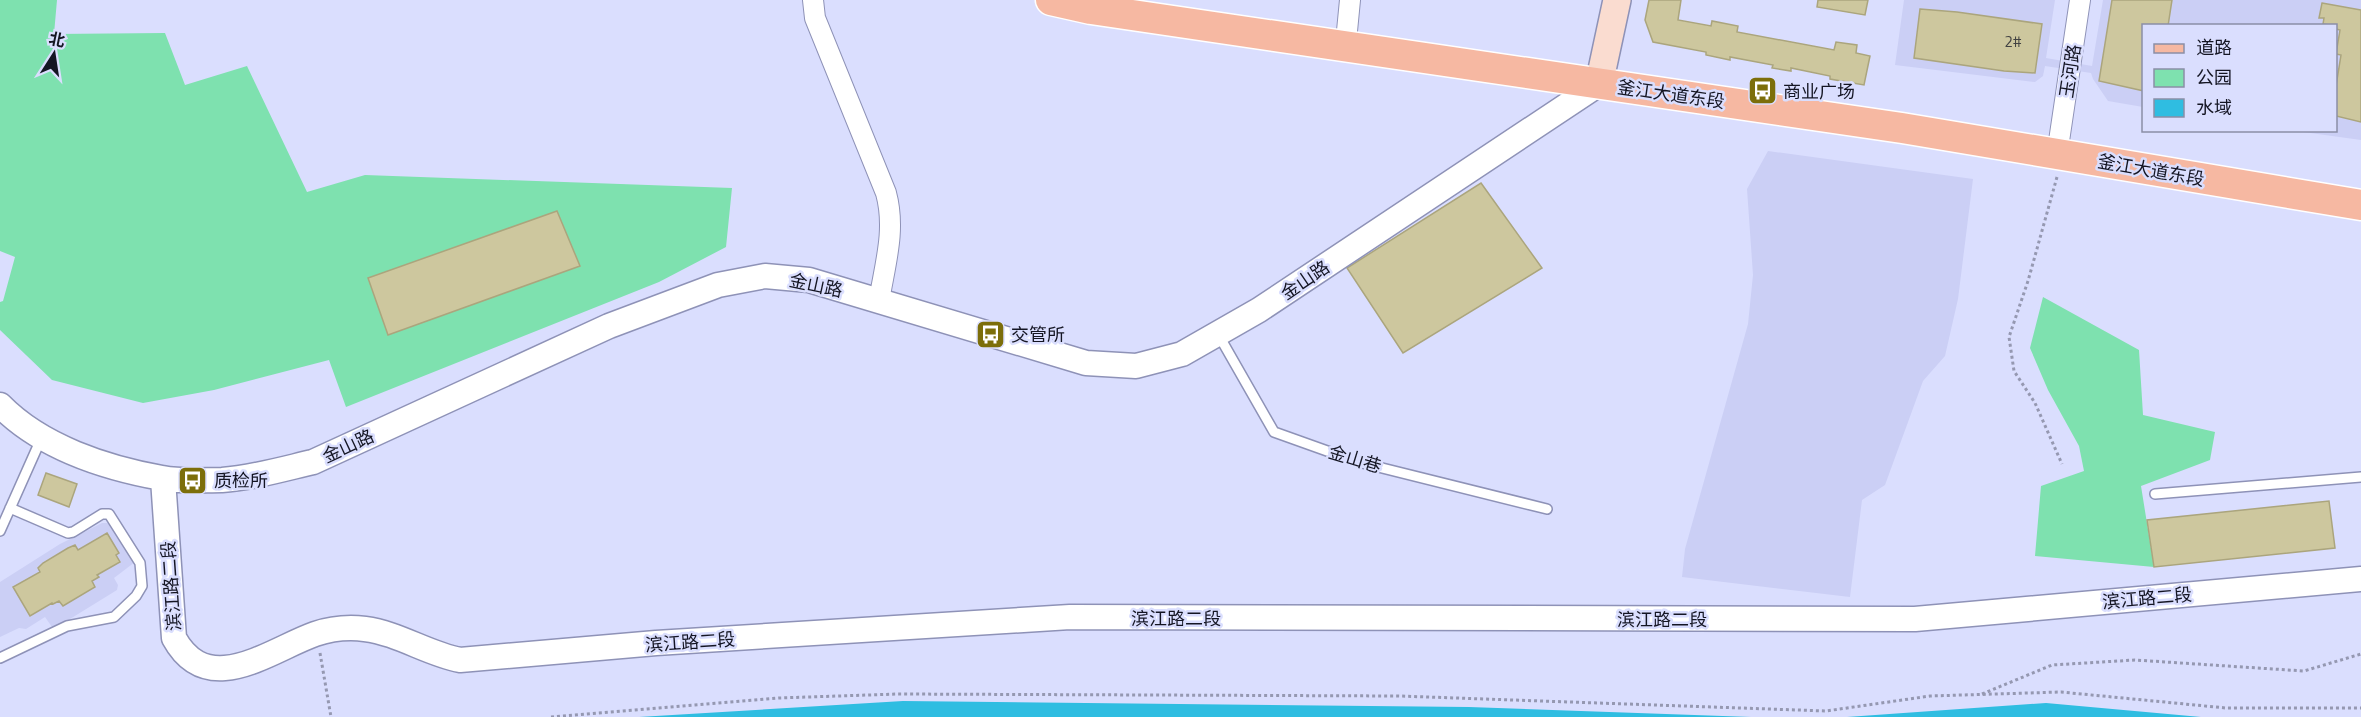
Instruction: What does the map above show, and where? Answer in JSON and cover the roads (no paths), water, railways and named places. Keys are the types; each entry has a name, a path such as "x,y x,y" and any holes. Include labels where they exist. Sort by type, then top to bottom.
{"main road":[{"name":"釜江大道东段","path":"1051,0 1091,9 1601,76 1762,91 2361,205"},
{"name":"釜江大道东段","path":"1139,0 1347,31 1601,76"},
{"path":"1601,76 1617,0"},
{"name":"釜江大道东段","path":"2061,148 2361,192"}],"street":[{"path":"813,0 815,18 886,193 891,212 891,232 879,301"},
{"path":"1347,31 1350,0"},
{"name":"玉河路","path":"2061,148 2080,0"},
{"name":"金山路","path":"0,405 42,437 89,460 163,479 225,480 313,462 609,326 718,285 765,276 809,280 1086,363 1137,366 1182,354 1269,304 1601,76"},
{"name":"滨江路二段","path":"163,479 174,638 190,659 202,665 232,668 254,662 317,634 341,629 365,629 395,637 441,656 460,660 656,644 1070,617 1914,619 2361,579"}],"lane":[{"name":"金山巷","path":"1218,333 1274,432 1358,462 1547,509"},
{"path":"0,531 42,437"},
{"path":"2155,494 2361,477"},
{"path":"0,658 67,626 114,617 136,596 142,586 140,563 109,514 102,514 68,533 10,508"}],"water":[{"path":"903,701 1469,707 1751,717 639,717"},
{"path":"2046,703 2201,717 1847,717"}],"place":[{"name":"商业广场","path":"1762,91"},
{"name":"交管所","path":"990,334"},
{"name":"质检所","path":"193,480"}]}
